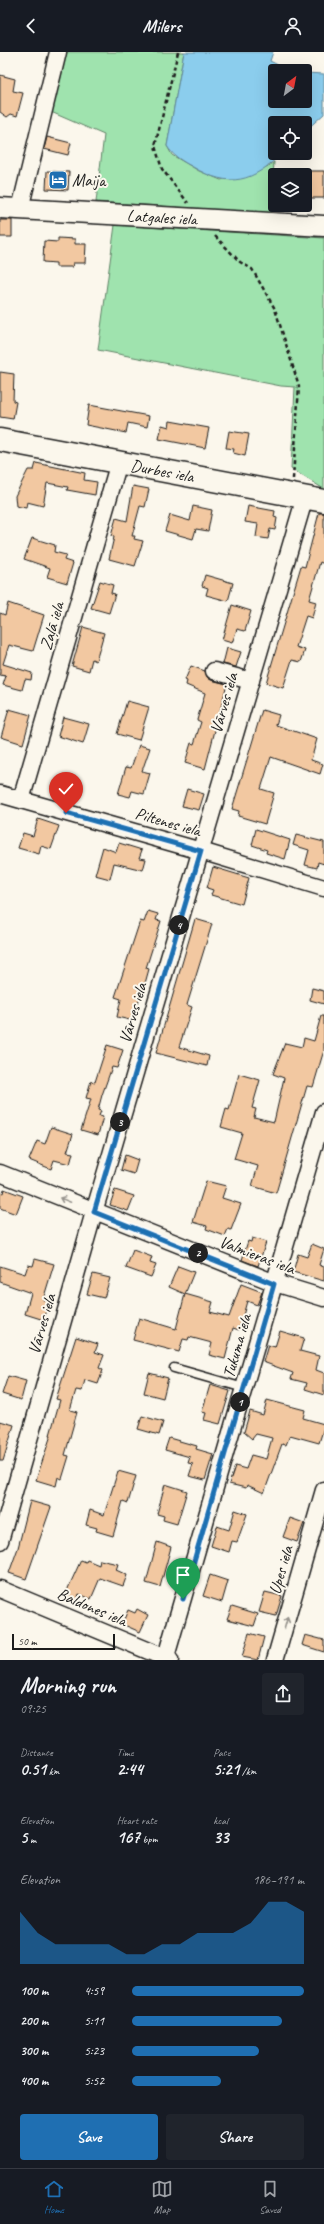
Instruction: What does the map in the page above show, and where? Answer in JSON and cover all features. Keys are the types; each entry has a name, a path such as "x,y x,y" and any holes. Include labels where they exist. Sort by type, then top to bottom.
{"main road":[{"name":"Durbes iela","path":"0,440 307,497"}],"street":[{"path":"20,209 58,52"},
{"name":"Latgales iela","path":"0,208 324,226"},
{"name":"Zaļā iela","path":"21,800 119,462"},
{"name":"Vārves iela","path":"0,1541 94,1212 251,680 307,497"},
{"path":"214,671 251,680"},
{"name":"Piltenes iela","path":"0,794 201,851 324,888"},
{"name":"Tukuma iela","path":"167,1659 324,1112"},
{"name":"Valmieras iela","path":"0,1174 274,1284 324,1298"},
{"name":"Upes iela","path":"275,1660 324,1490"},
{"name":"Baldones iela","path":"0,1589 167,1659"}],"lane":[{"path":"174,1368 244,1388"}],"path":[{"path":"178,52 155,146 162,169 228,251 240,262 252,269 275,309 299,386 307,497"}],"green space":[{"path":"65,52 184,52 167,146 172,155 199,171 221,180 269,166 274,162 274,168 268,168 268,212 271,213 96,202 104,135 51,112"},
{"path":"115,225 324,238 324,489 291,469 295,387 281,386 98,350"}],"water":[{"path":"184,52 273,52 270,61 276,64 268,64 268,108 312,108 312,73 324,74 324,114 312,125 312,116 268,116 268,160 274,160 261,171 251,176 230,180 206,174 178,158 167,146"}],"building":[{"path":"0,75 15,79 13,91 23,93 17,116 11,114 7,117 0,112"},
{"path":"47,137 71,143 68,155 44,149"},
{"name":"Maija","path":"47,171 69,172 68,190 46,189"},
{"path":"312,171 324,171 324,198 312,198"},
{"path":"0,220 12,220 12,237 0,237"},
{"path":"58,238 75,239 75,244 86,244 85,263 73,263 72,267 56,267 56,263 43,262 44,241 58,242"},
{"path":"0,372 14,374 13,401 16,402 13,419 0,417"},
{"path":"89,405 149,416 147,427 128,423 126,433 86,425"},
{"path":"170,421 209,428 205,448 159,439 162,425 169,427"},
{"path":"229,431 249,434 245,456 233,453 234,449 226,448"},
{"path":"36,463 85,473 84,480 97,482 95,495 67,490 68,487 47,483 43,506 27,502 26,508 16,506 15,496 28,470 34,470"},
{"path":"133,486 149,489 145,507 140,506 132,536 135,536 134,539 143,541 135,566 109,559 114,537 111,536 116,518 127,521"},
{"path":"193,506 212,510 208,531 196,529 193,539 165,531 170,515 190,521"},
{"path":"248,506 275,511 274,517 277,518 275,530 270,529 268,539 256,537 258,524 245,522"},
{"path":"319,513 324,513 324,564 320,562 309,600 316,602 312,618 306,616 296,647 305,650 301,662 292,660 283,688 266,683 301,566 305,567"},
{"path":"32,538 55,545 54,552 66,555 64,560 73,563 67,583 47,577 50,568 24,559"},
{"path":"205,575 233,583 228,601 206,595 208,588 202,586"},
{"path":"100,581 113,585 111,593 115,594 109,613 91,608"},
{"path":"8,603 44,615 33,651 9,645 3,664 32,673 31,680 25,679 22,690 3,685 6,676 0,675 0,613 5,615"},
{"path":"232,605 251,611 245,631 237,629 232,643 222,640"},
{"path":"83,627 104,633 96,661 92,659 89,671 72,666"},
{"path":"227,648 241,652 236,667 223,664"},
{"path":"191,666 205,671 207,677 211,680 227,684 205,769 185,763 191,743 194,744 201,722 197,720 205,693 186,685 187,681 185,680"},
{"path":"127,701 149,707 139,740 117,734"},
{"path":"9,709 31,715 23,744 1,737"},
{"path":"262,710 279,715 276,725 317,739 311,760 323,764 320,774 271,757 261,789 274,793 265,824 238,816 239,811 232,809"},
{"path":"63,717 89,724 83,744 58,736"},
{"path":"139,745 150,748 142,771 150,773 144,794 132,791 130,797 118,794 126,767 131,768"},
{"path":"187,789 204,794 199,810 182,806"},
{"path":"38,819 59,826 51,849 41,846 39,854 18,848 23,833 33,836"},
{"path":"256,829 290,840 285,859 266,853 267,850 252,845"},
{"path":"296,835 324,842 324,864 318,862 317,868 305,865 309,850 293,845"},
{"path":"119,843 142,850 139,858 146,859 143,870 114,863 110,879 95,875 103,847 116,852"},
{"path":"213,867 249,878 242,904 211,895 213,890 207,888"},
{"path":"148,911 158,914 156,920 161,921 146,968 149,969 144,987 142,987 134,1021 117,1017 121,999 115,997 140,921 144,922"},
{"path":"195,919 212,924 187,1005 192,1007 179,1047 209,1056 207,1066 156,1053"},
{"path":"312,988 324,991 324,1004 310,1000"},
{"path":"321,1016 324,1016 324,1050 313,1087 307,1086 276,1193 252,1186 258,1166 234,1159 242,1133 221,1127 226,1109 229,1110 239,1074 260,1080 252,1108 256,1109 254,1117 274,1122 284,1078 273,1074 285,1043 302,1047 304,1038 314,1041"},
{"path":"107,1045 123,1050 117,1068 112,1067 102,1095 98,1110 101,1111 99,1116 103,1117 98,1135 81,1130 91,1099 86,1098 91,1081 95,1082"},
{"path":"51,1127 73,1134 67,1152 73,1153 70,1164 54,1160 51,1169 29,1160 37,1141 45,1144"},
{"path":"125,1155 138,1160 134,1174 121,1170"},
{"path":"206,1181 226,1186 222,1198 241,1204 231,1230 228,1229 225,1236 206,1229 207,1226 193,1222"},
{"path":"4,1189 23,1196 16,1214 0,1208 0,1192 3,1193"},
{"path":"115,1190 134,1196 128,1211 110,1205"},
{"path":"252,1238 266,1242 258,1266 242,1260 248,1241 251,1242"},
{"path":"312,1244 324,1249 319,1265 324,1267 324,1281 293,1272 298,1254 307,1257"},
{"path":"133,1250 152,1257 150,1263 156,1265 151,1277 126,1268"},
{"path":"35,1259 54,1264 43,1300 49,1301 44,1320 25,1314 31,1293 0,1282 0,1266 25,1274 28,1265 33,1266"},
{"path":"178,1266 194,1272 185,1294 169,1287"},
{"path":"93,1274 110,1278 104,1298 87,1294"},
{"path":"241,1284 262,1292 257,1305 247,1301 239,1330 233,1328 225,1359 209,1355 212,1343 189,1337 188,1340 183,1339 179,1352 133,1340 139,1318 176,1329 185,1294 213,1302 210,1312 229,1317"},
{"path":"280,1331 304,1338 300,1351 319,1356 316,1370 324,1373 324,1395 305,1389 307,1383 291,1379 293,1373 263,1362 268,1345 275,1347"},
{"path":"76,1337 98,1344 95,1352 104,1355 99,1368 103,1370 98,1384 85,1380 82,1391 76,1390 70,1410 77,1412 65,1455 69,1456 62,1479 58,1477 56,1486 36,1480 51,1435 60,1400 56,1399"},
{"path":"149,1373 168,1378 163,1398 144,1393"},
{"path":"8,1376 26,1381 21,1400 2,1394"},
{"path":"210,1385 230,1391 220,1424 204,1420 206,1413 202,1412"},
{"path":"267,1400 305,1410 303,1418 324,1424 324,1427 319,1443 290,1435 286,1445 282,1444 264,1493 247,1485 246,1488 229,1484 235,1466 246,1469 251,1455 266,1459 272,1438 256,1434 252,1439 244,1432 250,1411 263,1415"},
{"path":"142,1416 163,1422 159,1435 138,1429"},
{"path":"0,1421 14,1425 3,1461 0,1461"},
{"path":"169,1438 197,1446 196,1449 213,1454 205,1480 189,1476 193,1464 188,1463 190,1457 165,1450"},
{"path":"118,1471 136,1476 128,1503 123,1501 113,1536 96,1531 97,1528 86,1525 90,1510 104,1515"},
{"path":"165,1484 187,1491 177,1524 163,1520 164,1516 157,1514"},
{"path":"30,1501 51,1507 26,1579 9,1573 18,1548"},
{"path":"235,1510 247,1514 237,1542 232,1541 229,1552 211,1546 217,1526 229,1530"},
{"path":"290,1518 304,1523 297,1542 283,1537"},
{"path":"157,1542 171,1547 160,1587 146,1583"},
{"path":"81,1560 86,1562 87,1560 99,1565 100,1560 118,1564 116,1570 127,1575 123,1586 100,1578 91,1599 79,1594 77,1600 65,1595"},
{"path":"210,1575 228,1581 222,1602 203,1596"},
{"path":"265,1592 282,1596 276,1616 259,1612"},
{"path":"232,1606 258,1614 254,1626 227,1619"},
{"path":"137,1609 148,1615 140,1632 122,1624 128,1610 135,1613"},
{"path":"249,1633 264,1637 258,1660 242,1657"},
{"path":"305,1635 324,1640 324,1652 302,1645"}],"place":[{"name":"Maija","path":"58,180"}],"route":[{"path":"66,813 201,851 94,1212 274,1284 183,1599"}]}
